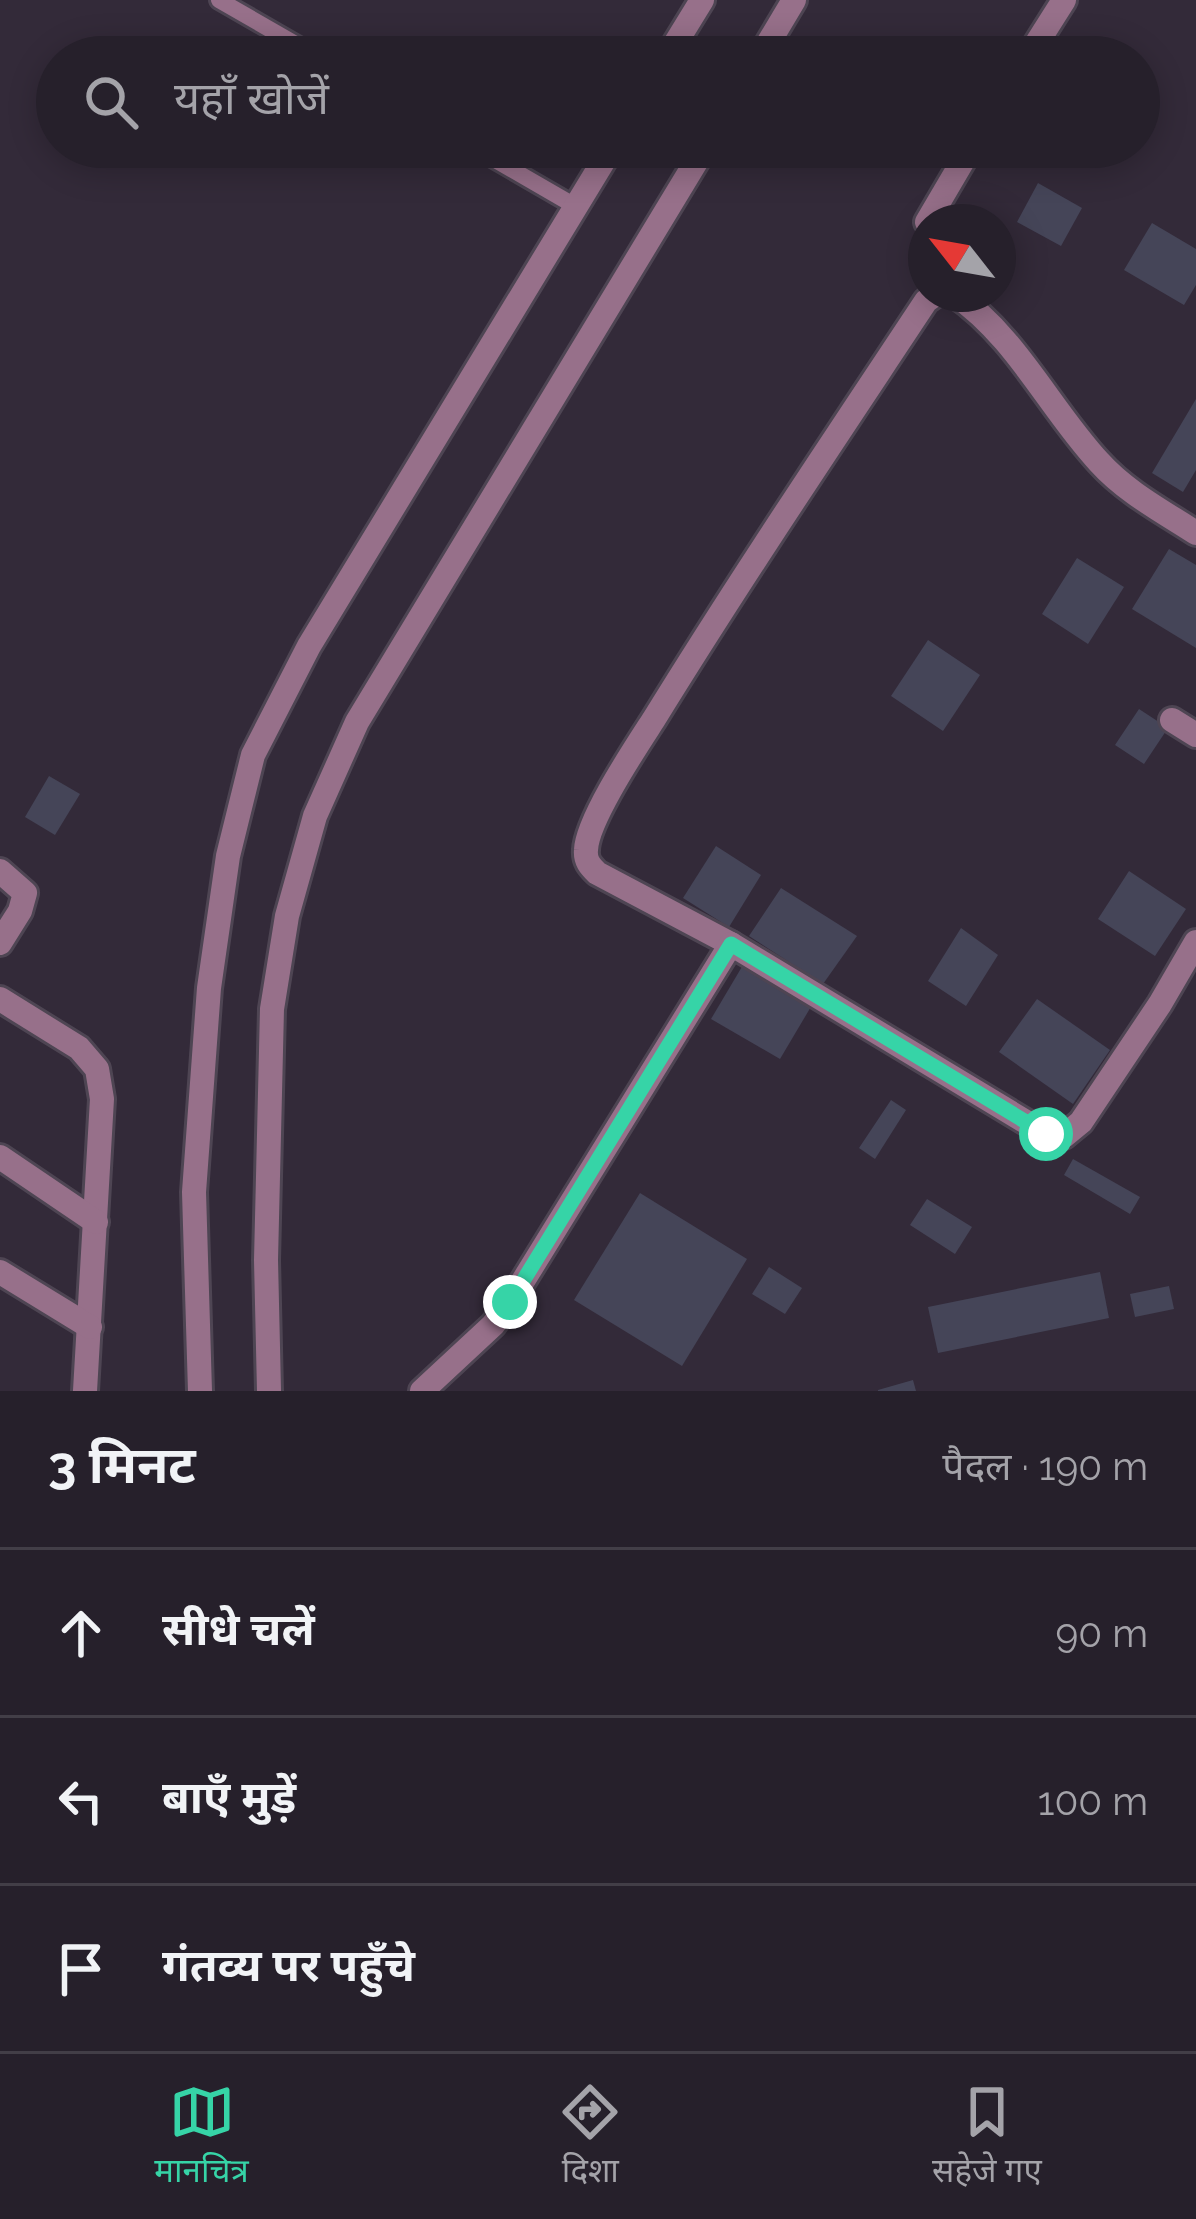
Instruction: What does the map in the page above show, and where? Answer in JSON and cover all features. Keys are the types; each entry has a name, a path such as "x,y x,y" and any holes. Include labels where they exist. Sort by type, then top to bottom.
{"street":[{"path":"680,36 702,0"},
{"path":"773,36 794,0"},
{"path":"1041,36 1064,0"},
{"path":"200,1391 194,1192 209,988 228,856 253,755 309,646 599,168"},
{"path":"269,1391 266,1260 272,1010 287,916 315,816 357,722 692,168"},
{"path":"938,204 959,168"},
{"path":"919,312 750,563 631,756 585,848 587,862 598,873 731,944 1046,1134 1064,1136 1081,1122 1196,942"},
{"path":"979,312 1098,461 1127,489 1196,533"},
{"path":"1172,720 1196,735"},
{"path":"0,871 26,893 0,943"},
{"path":"422,1391 493,1325 510,1302 731,944"},
{"path":"0,999 79,1048 97,1069 102,1099 85,1391"},
{"path":"0,1157 96,1222"},
{"path":"0,1272 90,1327"}],"lane":[{"path":"220,0 282,36"},
{"path":"509,168 575,206"}],"building":[{"path":"1038,183 1082,208 1061,246 1017,222"},
{"path":"1152,223 1196,249 1196,285 1184,305 1124,270"},
{"path":"1196,399 1196,470 1183,492 1152,473"},
{"path":"1169,549 1196,565 1196,648 1132,609"},
{"path":"1077,558 1124,587 1088,644 1042,614"},
{"path":"928,640 980,675 943,731 891,696"},
{"path":"1139,709 1168,728 1144,764 1115,745"},
{"path":"49,776 80,794 55,835 25,817"},
{"path":"716,846 761,875 729,927 683,898"},
{"path":"1129,871 1186,909 1155,956 1098,919"},
{"path":"781,888 857,936 823,984 749,936"},
{"path":"961,928 998,955 966,1006 928,981"},
{"path":"743,965 812,1005 780,1059 711,1019"},
{"path":"1037,999 1110,1050 1073,1104 999,1052"},
{"path":"891,1100 906,1110 875,1159 859,1148"},
{"path":"1073,1159 1140,1197 1130,1214 1064,1175"},
{"path":"640,1193 747,1259 682,1366 574,1300"},
{"path":"927,1199 972,1227 955,1254 910,1225"},
{"path":"769,1267 802,1288 785,1314 752,1294"},
{"path":"1100,1272 1109,1318 938,1353 928,1307"},
{"path":"1169,1286 1174,1309 1135,1317 1130,1294"},
{"path":"913,1380 916,1391 878,1391 878,1390"}],"route":[{"path":"510,1302 731,944 1046,1134"}]}
